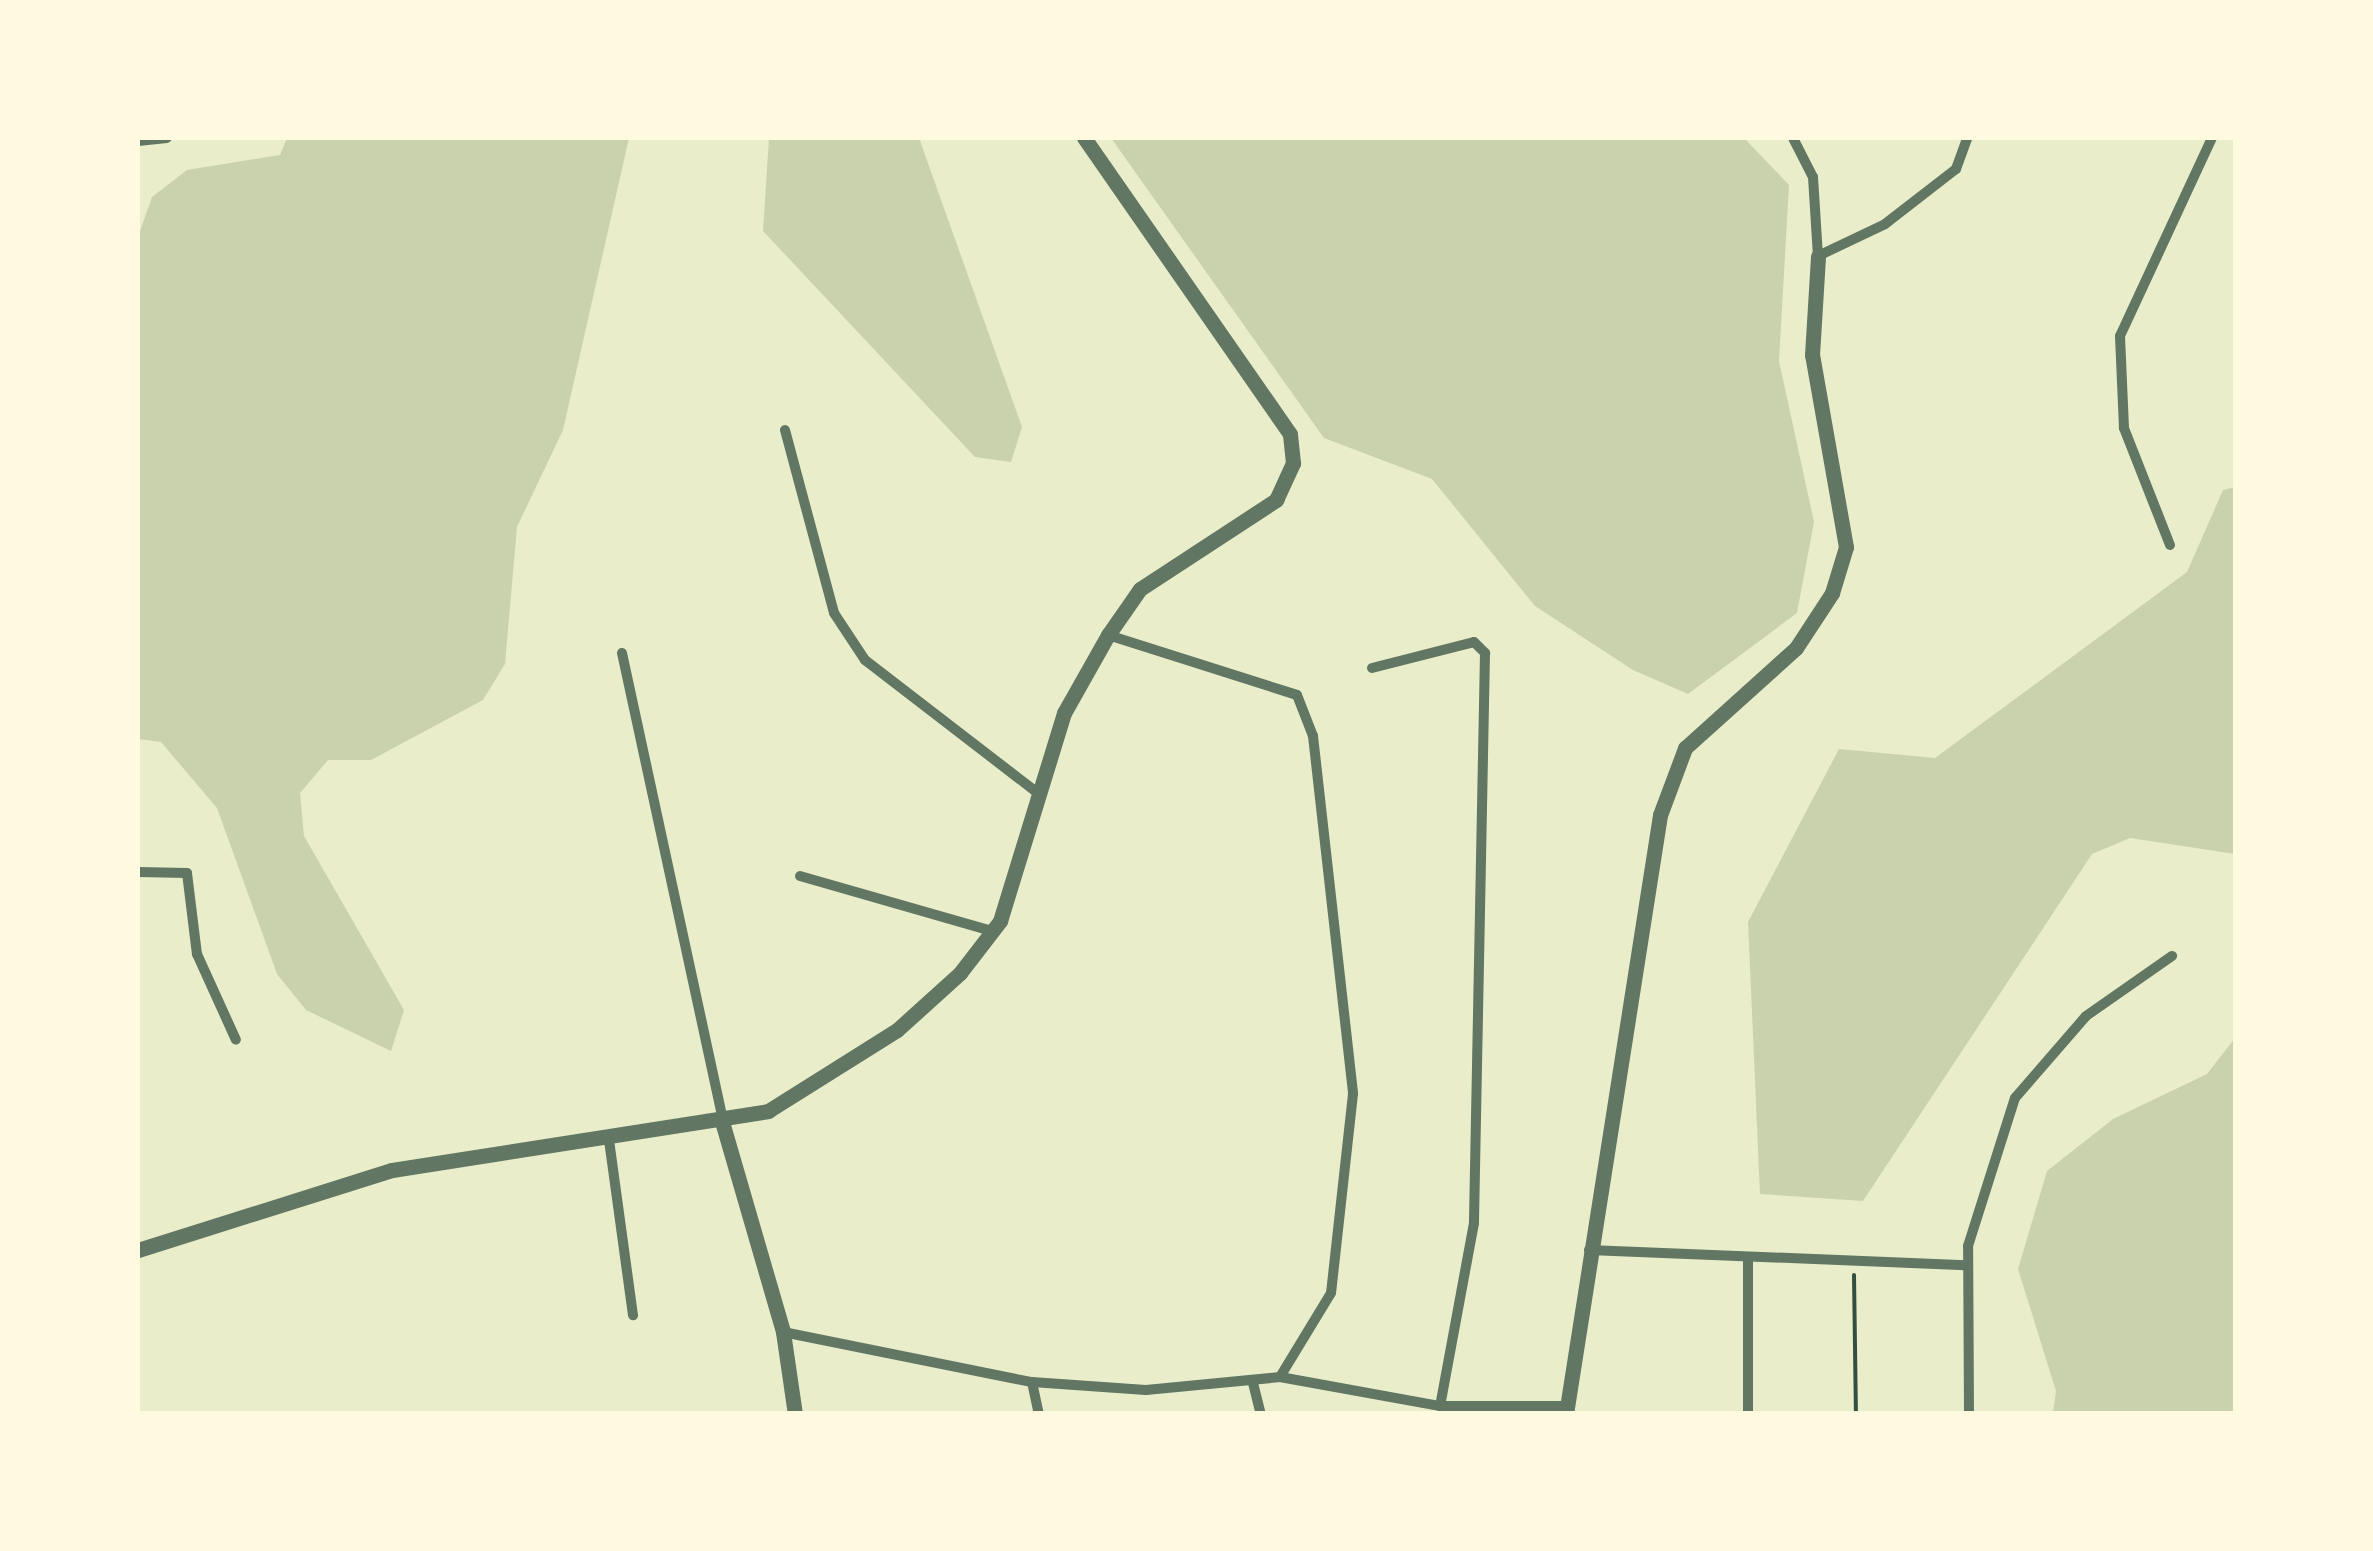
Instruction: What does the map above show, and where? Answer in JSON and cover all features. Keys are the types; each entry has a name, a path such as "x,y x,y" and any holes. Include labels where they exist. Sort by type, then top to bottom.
{"street":[{"path":"138,141 167,138"},
{"path":"138,1250 322,1186 723,1124 768,1111 897,1030 992,931 1064,714 1108,636 1140,589 1276,500 1293,463 1290,434 1084,138"},
{"path":"783,1332 1032,1382 1146,1390 1253,1383 1280,1377 1440,1406 1567,1410 1589,1250 1660,816 1686,748 1796,648 1832,593 1846,548 1812,354 1818,256 1814,178 1793,138"},
{"path":"1818,256 1885,224 1956,169 1967,138"},
{"path":"2170,545 2124,428 2120,336 2212,138"},
{"path":"785,430 834,613 865,660 1039,794"},
{"path":"1108,636 1297,695 1313,736 1353,1094 1331,1292 1280,1377"},
{"path":"1372,668 1474,642 1485,654 1474,1223 1440,1406"},
{"path":"622,653 723,1124 783,1332 795,1414"},
{"path":"138,872 187,873 197,954 236,1040"},
{"path":"800,876 992,931"},
{"path":"1968,1414 1966,1265 2015,1098 2086,1016 2172,956"},
{"path":"609,1140 633,1315"},
{"path":"1589,1250 1966,1265"},
{"path":"1748,1257 1748,1414"},
{"path":"1032,1382 1038,1414"},
{"path":"1253,1383 1260,1414"}],"path":[{"path":"1854,1260 1856,1414"}],"green space":[{"path":"287,138 629,138 563,430 517,527 505,664 483,700 371,760 328,760 300,793 304,836 404,1010 391,1051 306,1010 277,974 217,808 161,742 138,739 138,237 152,197 187,170 280,155"},
{"path":"769,138 919,138 1022,427 1011,462 975,457 763,231"},
{"path":"1111,138 1744,138 1789,185 1779,361 1814,522 1797,613 1688,694 1633,670 1535,606 1432,479 1324,438"},
{"path":"2235,487 2235,854 2130,838 2092,854 1863,1201 1760,1194 1748,922 1839,749 1935,758 2187,572 2223,490"},
{"path":"2235,1038 2235,1413 2053,1413 2056,1391 2018,1269 2047,1171 2113,1119 2207,1074"}]}
